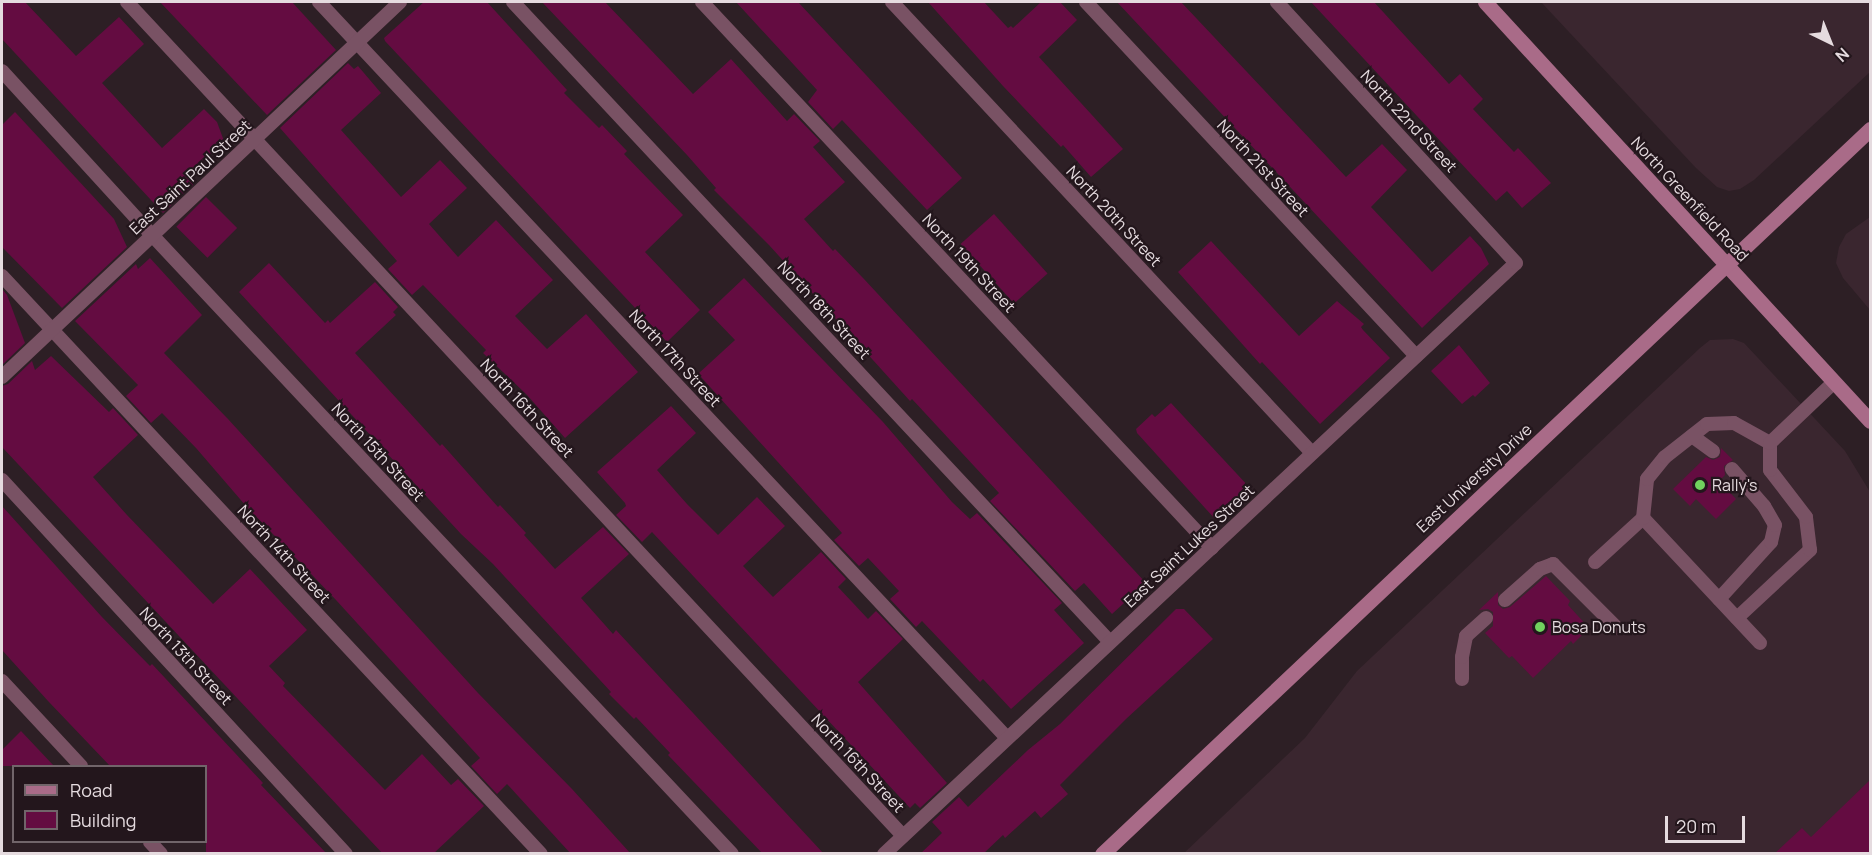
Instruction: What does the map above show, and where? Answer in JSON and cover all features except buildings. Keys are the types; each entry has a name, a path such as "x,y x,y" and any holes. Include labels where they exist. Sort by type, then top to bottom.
{"main road":[{"name":"North Greenfield Road","path":"1485,2 1870,421"},
{"name":"East University Drive","path":"1102,854 1870,129"}],"lane":[{"name":"North 16th Street","path":"127,2 903,836"},
{"name":"North 17th Street","path":"319,2 1007,738"},
{"name":"East Saint Paul Street","path":"2,377 400,2"},
{"name":"North 18th Street","path":"513,2 1110,642"},
{"name":"North 19th Street","path":"702,2 1212,548"},
{"name":"North 20th Street","path":"892,2 1312,453"},
{"name":"North 21st Street","path":"1086,2 1416,356"},
{"name":"North 22nd Street","path":"1277,2 1516,263"},
{"name":"North 15th Street","path":"2,71 152,235 732,854"},
{"name":"East Saint Lukes Street","path":"884,854 1516,263"},
{"name":"North 14th Street","path":"2,276 542,854"},
{"path":"1737,618 1810,550 1806,517 1770,470 1770,443 1834,382"},
{"path":"1594,562 1643,518 1647,478 1665,457 1707,424 1734,423 1770,443"},
{"path":"1692,436 1713,451"},
{"path":"1719,599 1771,542 1775,525 1764,506 1732,470"},
{"name":"North 13th Street","path":"2,480 346,854"},
{"path":"1643,518 1760,643"},
{"path":"1505,600 1540,569 1553,564 1617,628"},
{"path":"1462,679 1462,657 1466,636 1486,618"},
{"path":"2,681 80,765"}],"shaded area":[{"path":"1541,2 1870,2 1870,72 1754,180 1740,189 1729,191 1717,187 1696,168"},
{"path":"1870,217 1870,310 1843,278 1836,263 1839,247 1846,234"},
{"path":"1733,339 1744,343 1845,451 1870,492 1870,853 1183,854 1305,738 1357,671 1700,348 1710,340"}],"place":[{"name":"Rally's","path":"1700,485"},
{"name":"Bosa Donuts","path":"1540,627"}]}
